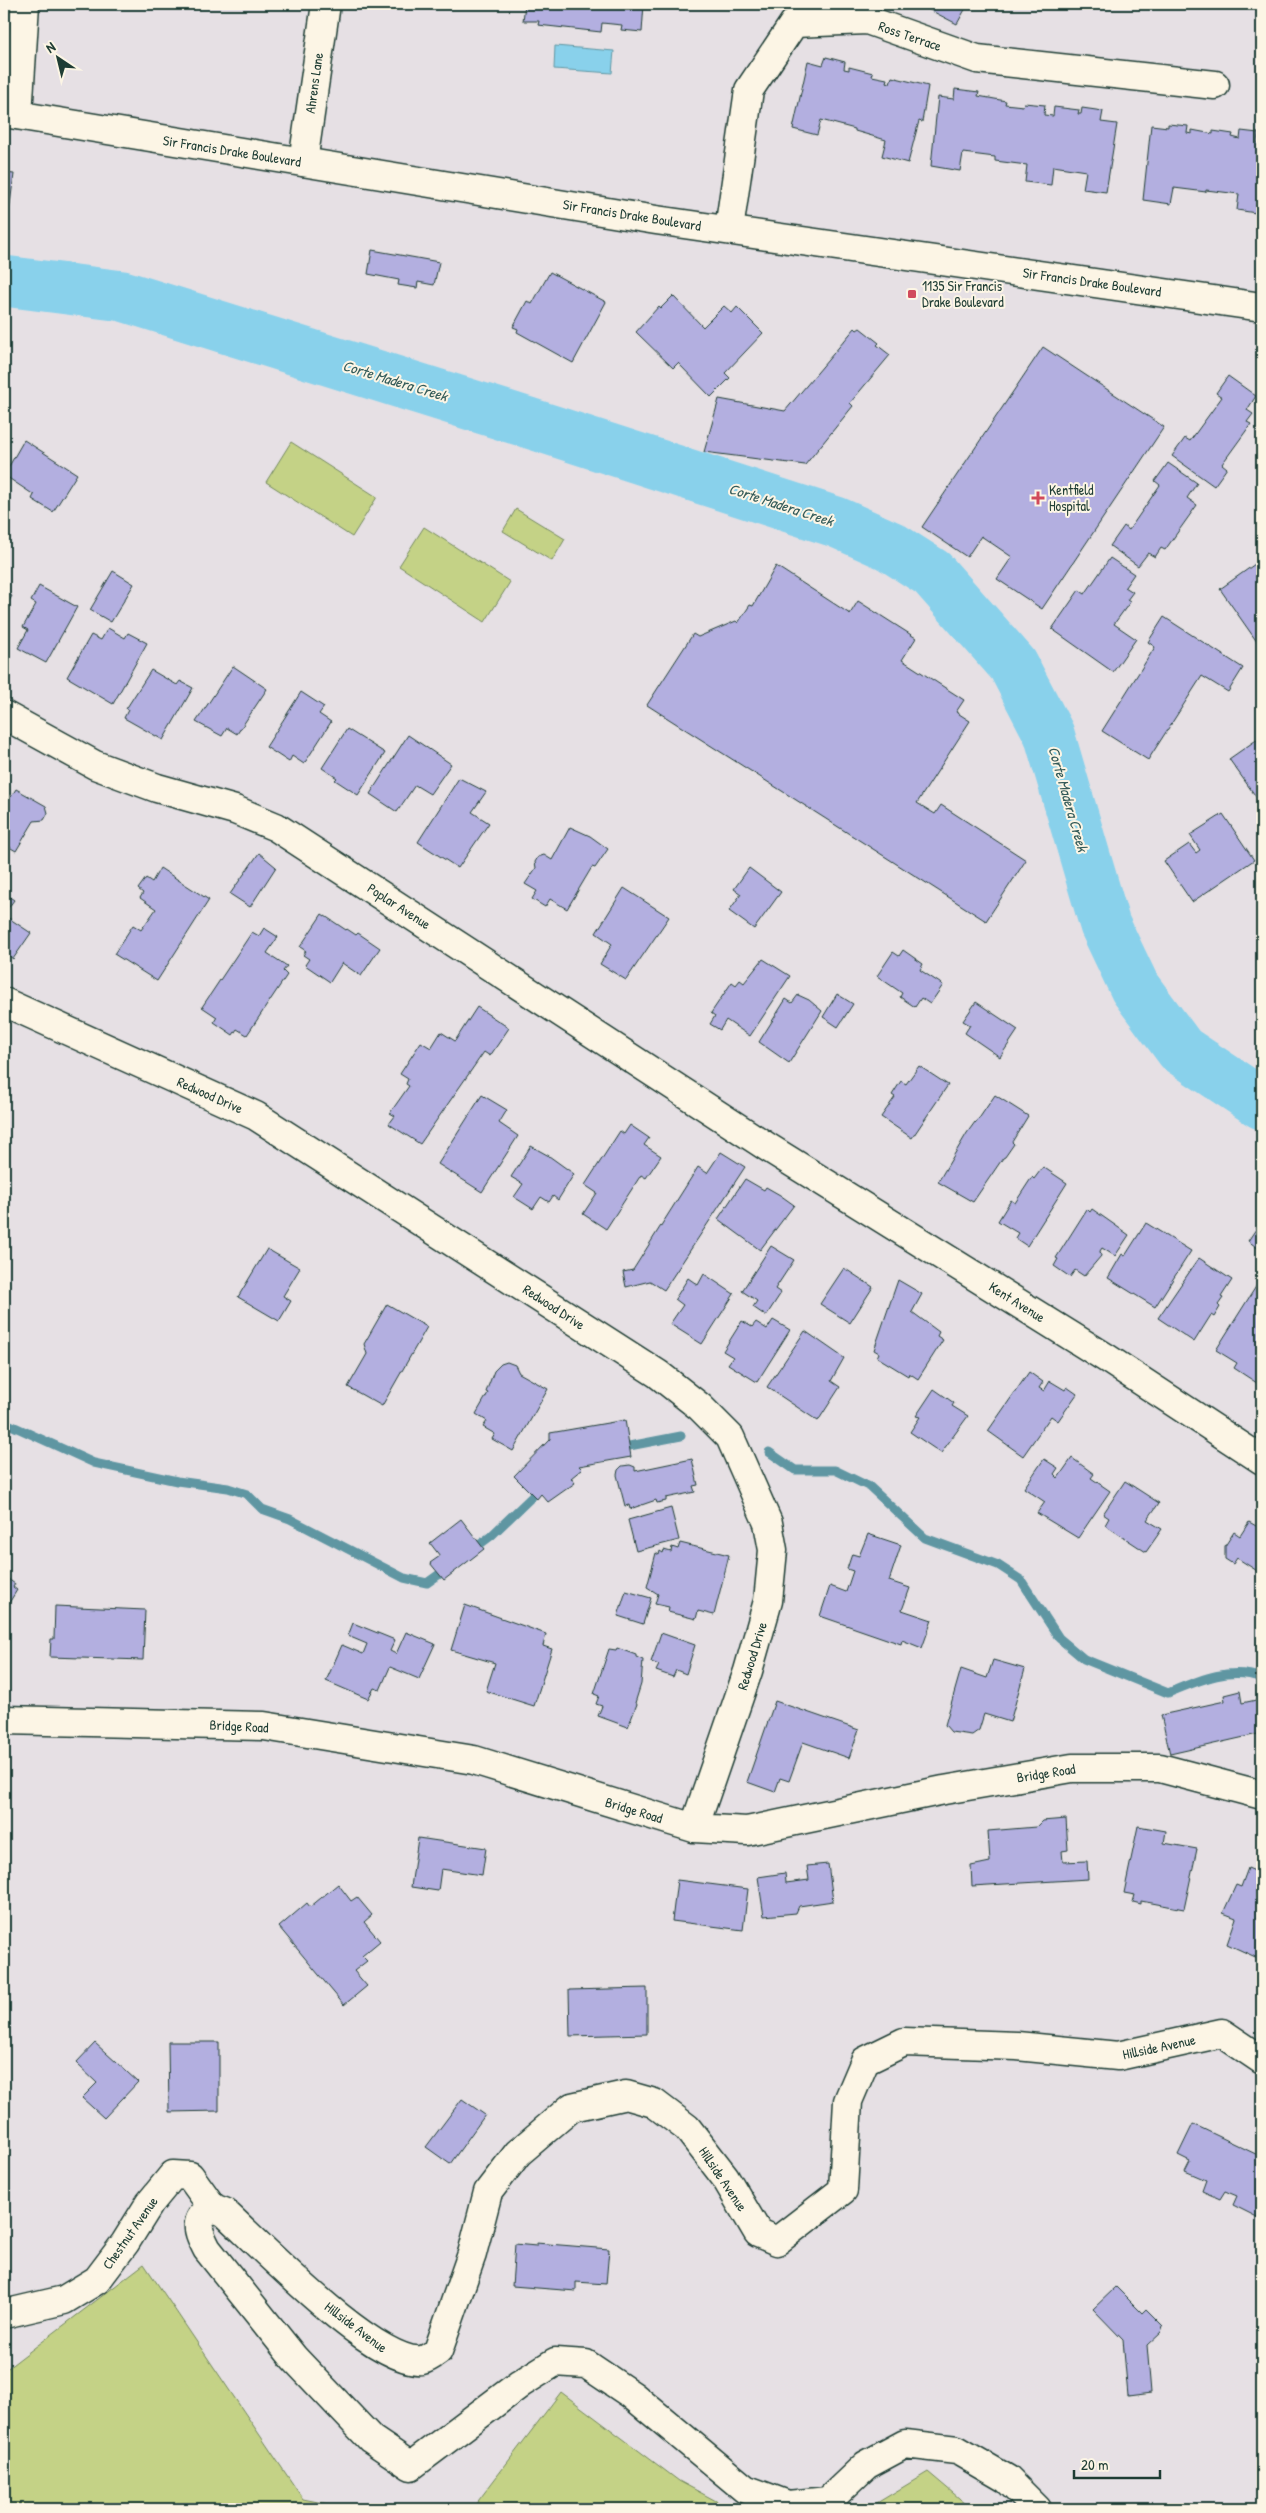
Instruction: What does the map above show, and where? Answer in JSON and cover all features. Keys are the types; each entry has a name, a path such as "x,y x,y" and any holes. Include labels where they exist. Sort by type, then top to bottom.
{"street":[{"path":"11,114 25,4"},
{"name":"Ahrens Lane","path":"303,162 326,4"},
{"name":"Ross Terrace","path":"729,230 749,90 794,23 867,20 977,59 1215,85"},
{"name":"Sir Francis Drake Boulevard","path":"11,114 729,230 1262,307"},
{"name":"Poplar Avenue","path":"4,715 95,765 157,788 235,810 276,827 769,1148"},
{"name":"Redwood Drive","path":"4,1002 256,1116 658,1374 700,1407 730,1436 768,1523 773,1550 768,1601 753,1654 694,1828"},
{"name":"Kent Avenue","path":"769,1148 1108,1360 1262,1460"},
{"name":"Bridge Road","path":"4,1720 264,1726 474,1760 694,1828 747,1831 944,1790 1072,1768 1160,1768 1262,1796"},
{"name":"Hillside Avenue","path":"213,2208 224,2212 333,2312 371,2341 397,2356 422,2360 438,2351 472,2254 488,2192 518,2153 572,2107 626,2095 654,2103 687,2128 725,2177 758,2233 777,2241 843,2190 848,2101 865,2061 904,2042 1018,2046 1118,2056 1222,2033 1262,2060"},
{"name":"Chestnut Avenue","path":"4,2314 64,2300 96,2280 126,2243 150,2203 173,2175 190,2176 213,2208"},
{"path":"213,2208 203,2213 198,2224 200,2234 207,2249 294,2358 372,2439 411,2466 520,2384 554,2362 586,2364 632,2396 746,2489 788,2505 828,2501 866,2465 905,2444 957,2450 1007,2479 1037,2509"}],"green space":[{"path":"291,442 377,497 352,537 266,482"},
{"path":"516,509 565,539 552,561 503,531"},
{"path":"424,527 510,582 485,622 399,566"},
{"path":"144,2264 303,2499 353,2509 4,2509 4,2371"},
{"path":"561,2392 679,2481 731,2509 472,2509"},
{"path":"928,2472 972,2509 867,2509"}],"water":[{"path":"555,46 614,51 612,73 554,69"}],"building":[{"path":"525,4 644,4 642,32 621,30 622,25 602,23 601,32 538,25 539,21 523,21"},
{"path":"931,4 968,4 957,24 928,9"},
{"path":"826,57 845,62 844,69 849,70 849,67 873,73 872,76 887,79 886,82 890,83 892,77 928,86 922,122 919,121 908,163 882,156 886,140 855,131 855,129 821,120 817,135 793,129 808,61 823,65"},
{"path":"955,89 979,92 978,96 1006,101 1005,104 1023,106 1024,103 1045,105 1044,115 1053,116 1054,107 1079,110 1078,114 1081,114 1082,108 1103,111 1101,122 1117,124 1106,192 1083,189 1086,171 1053,166 1051,185 1025,182 1027,165 995,161 995,157 963,153 960,171 931,166 938,97 954,99"},
{"path":"1168,124 1188,126 1187,133 1192,134 1192,130 1213,134 1213,131 1233,134 1232,137 1240,139 1241,131 1258,133 1257,143 1262,144 1262,214 1237,210 1239,194 1206,190 1206,192 1174,188 1171,204 1143,200 1151,125 1168,127"},
{"path":"4,173 14,174 9,212 4,211"},
{"path":"372,250 439,262 434,285 418,282 417,288 398,285 399,280 368,274"},
{"path":"550,272 606,302 573,363 517,332 518,329 513,327 527,301 532,304"},
{"path":"673,296 703,327 724,306 732,313 737,307 763,333 725,373 730,378 711,397 678,363 673,368 636,332 659,306 661,308"},
{"path":"855,328 857,330 860,328 879,343 877,345 890,355 850,403 853,406 805,465 704,452 719,399 785,411"},
{"path":"1043,347 1164,427 1042,609 997,579 1012,557 981,536 967,557 922,527"},
{"path":"1228,376 1256,396 1247,410 1253,414 1247,422 1251,424 1222,464 1227,468 1214,486 1172,456 1185,438 1190,441 1222,397 1216,393"},
{"path":"24,440 77,474 53,512 32,499 34,495 4,475"},
{"path":"1168,463 1197,483 1187,498 1197,505 1165,550 1161,548 1155,557 1148,553 1138,566 1110,546 1124,526 1129,530 1160,485 1155,481"},
{"path":"1110,558 1134,574 1125,587 1133,592 1127,600 1130,602 1114,624 1136,639 1113,672 1052,629 1079,590 1085,594"},
{"path":"1262,559 1262,649 1220,589"},
{"path":"776,566 850,614 858,601 916,638 902,660 964,700 956,712 970,721 917,803 935,814 941,805 1026,860 986,921 647,705 693,634 698,637 736,621 738,623 750,605 753,606"},
{"path":"113,571 134,584 111,622 90,610"},
{"path":"39,586 77,607 46,663 18,648 28,630 23,627 36,604 31,601"},
{"path":"4,592 12,596 4,610"},
{"path":"1164,617 1243,668 1228,692 1202,676 1148,760 1102,731 1155,647 1148,642"},
{"path":"108,628 125,638 128,633 147,643 113,704 67,677 91,635 101,640"},
{"path":"233,666 267,689 237,734 227,728 222,736 196,722"},
{"path":"151,670 177,685 180,681 193,688 163,740 124,718 128,710 126,709"},
{"path":"301,692 324,707 319,714 331,722 304,764 292,756 289,762 266,747"},
{"path":"347,729 385,753 358,795 335,780 337,778 322,768"},
{"path":"408,735 451,764 430,794 415,785 397,812 370,794"},
{"path":"1262,736 1262,805 1229,759"},
{"path":"459,778 486,792 472,812 489,823 458,868 418,842"},
{"path":"16,789 46,806 48,813 44,820 34,821 16,851 4,844 4,791 11,797"},
{"path":"1223,814 1254,860 1192,902 1164,861 1189,844 1196,853 1200,850 1190,835"},
{"path":"570,827 590,836 608,849 595,868 592,867 567,909 550,899 545,907 532,899 537,891 525,884 536,868 535,862 538,857 544,855 552,860"},
{"path":"259,853 276,867 250,907 230,894"},
{"path":"160,868 209,900 157,981 114,954 133,925 141,930 156,909 140,898 143,893 138,889 146,878 152,882"},
{"path":"749,868 781,892 754,929 729,911 741,894 734,889"},
{"path":"624,888 669,917 626,980 600,964 612,944 596,933"},
{"path":"4,893 14,900 4,914"},
{"path":"322,914 346,930 356,935 358,933 380,948 361,976 342,963 330,982 305,965 309,959 303,955 306,951 300,947"},
{"path":"4,915 31,933 13,959 4,952"},
{"path":"264,928 278,937 267,953 287,966 283,971 287,975 247,1035 237,1029 233,1035 214,1022 217,1017 202,1007 252,932 259,936"},
{"path":"903,950 923,964 920,970 943,985 930,1004 921,998 915,1007 900,997 902,993 877,976 893,952 899,956"},
{"path":"763,959 790,976 750,1036 726,1020 720,1030 710,1024 715,1016 711,1013 732,982 736,985 740,980 744,983"},
{"path":"837,994 853,1004 838,1027 823,1017"},
{"path":"798,995 809,1000 822,1011 789,1063 759,1042 786,999 792,1003"},
{"path":"976,1002 1018,1030 1000,1057 965,1033 970,1025 963,1021"},
{"path":"477,1007 509,1028 490,1056 484,1052 420,1144 389,1124 395,1116 390,1113 409,1086 406,1084 408,1079 400,1074 421,1042 431,1048 441,1032 455,1041"},
{"path":"919,1066 948,1085 912,1138 881,1117 895,1097 892,1095 901,1081 906,1084"},
{"path":"482,1095 507,1110 499,1123 518,1136 482,1192 438,1164"},
{"path":"995,1095 1028,1116 1012,1142 1014,1144 973,1202 938,1182 967,1133"},
{"path":"630,1125 649,1138 644,1145 661,1156 646,1178 641,1175 606,1229 583,1214 597,1193 585,1185 620,1131 624,1134"},
{"path":"531,1146 574,1174 558,1200 553,1196 549,1202 541,1197 533,1209 514,1197 523,1184 511,1177"},
{"path":"721,1152 745,1167 664,1290 650,1281 626,1287 623,1272 633,1270 698,1167 707,1173"},
{"path":"1043,1167 1067,1183 1027,1246 1015,1238 1018,1233 998,1221 1011,1200 1015,1203 1032,1177 1034,1179"},
{"path":"745,1179 764,1190 766,1187 794,1205 760,1250 718,1219"},
{"path":"1087,1209 1090,1212 1092,1209 1129,1235 1115,1256 1102,1248 1100,1251 1101,1256 1084,1276 1075,1270 1070,1277 1054,1266 1058,1259 1056,1258"},
{"path":"1262,1220 1262,1251 1248,1241"},
{"path":"1146,1223 1191,1251 1155,1307 1108,1278 1122,1254 1125,1256"},
{"path":"771,1246 794,1260 775,1289 781,1293 766,1316 753,1307 757,1301 742,1291"},
{"path":"267,1249 300,1268 283,1296 291,1301 279,1321 238,1297"},
{"path":"1199,1258 1232,1280 1221,1297 1223,1298 1218,1305 1220,1307 1214,1317 1211,1315 1194,1342 1158,1318"},
{"path":"844,1268 873,1287 850,1323 820,1304"},
{"path":"704,1274 734,1294 702,1344 670,1324 683,1305 675,1299 688,1278 698,1285"},
{"path":"1262,1277 1262,1382 1260,1385 1234,1368 1237,1363 1216,1350"},
{"path":"898,1280 922,1294 912,1312 939,1332 937,1336 943,1340 918,1379 909,1373 908,1376 877,1357 879,1353 874,1350"},
{"path":"387,1304 427,1327 382,1406 348,1387 367,1354 364,1344"},
{"path":"773,1320 790,1330 757,1382 728,1364 733,1357 723,1351 742,1321 752,1327 756,1322 767,1329"},
{"path":"805,1331 844,1358 831,1381 840,1387 818,1421 767,1387"},
{"path":"507,1362 515,1365 519,1373 548,1389 513,1451 492,1439 495,1434 483,1427 487,1421 476,1414 488,1393 486,1392 494,1371 501,1364"},
{"path":"1029,1372 1043,1382 1039,1388 1044,1391 1050,1381 1065,1390 1067,1387 1077,1394 1058,1421 1051,1416 1023,1456 988,1431"},
{"path":"934,1389 954,1403 952,1406 968,1416 941,1453 910,1432 920,1417 916,1416"},
{"path":"625,1420 631,1457 579,1466 582,1469 571,1478 575,1483 548,1502 541,1494 537,1499 514,1476 550,1439 550,1433"},
{"path":"1072,1458 1094,1474 1091,1478 1110,1491 1078,1538 1037,1513 1045,1502 1024,1488 1044,1459 1058,1468 1054,1474 1058,1478"},
{"path":"692,1459 698,1485 693,1486 695,1492 666,1498 666,1501 657,1503 656,1500 630,1509 629,1505 625,1506 617,1475 618,1470 622,1466 630,1465 635,1467 635,1471"},
{"path":"1125,1481 1159,1503 1147,1520 1162,1529 1146,1552 1105,1525 1109,1518 1103,1514"},
{"path":"671,1508 679,1540 636,1551 628,1520"},
{"path":"461,1519 484,1549 444,1580 430,1563 440,1556 430,1543"},
{"path":"1262,1521 1262,1574 1237,1558 1233,1564 1225,1559 1225,1546 1234,1532 1240,1536 1249,1522 1258,1527"},
{"path":"868,1534 901,1545 889,1581 910,1588 902,1610 932,1620 922,1648 902,1640 901,1644 820,1616 830,1586 846,1592 853,1571 847,1569 852,1554 859,1556"},
{"path":"680,1543 729,1555 714,1615 698,1611 696,1619 668,1612 669,1607 655,1604 658,1594 647,1587 656,1553 659,1555 660,1551 663,1553 664,1550 671,1552 672,1547 678,1549"},
{"path":"4,1576 15,1584 13,1587 17,1590 4,1611"},
{"path":"626,1591 651,1598 643,1624 618,1616"},
{"path":"465,1605 546,1634 543,1646 552,1649 534,1706 486,1691 495,1663 451,1650"},
{"path":"55,1606 145,1610 143,1660 50,1657 51,1639 54,1639"},
{"path":"353,1623 395,1640 390,1651 396,1654 406,1632 435,1644 419,1679 390,1667 380,1690 374,1688 368,1699 326,1681 342,1645 363,1654 367,1644 348,1636"},
{"path":"661,1633 695,1645 686,1674 676,1670 673,1677 656,1671 659,1665 651,1662"},
{"path":"617,1648 636,1655 636,1657 643,1660 641,1684 635,1703 637,1704 628,1727 598,1716 602,1706 596,1704 599,1696 594,1694 609,1649 616,1650"},
{"path":"993,1660 1025,1669 1010,1722 984,1714 979,1730 972,1735 951,1732 945,1725 961,1669 987,1678"},
{"path":"1240,1691 1242,1703 1261,1699 1262,1733 1170,1754 1161,1715 1225,1701 1224,1695"},
{"path":"775,1701 859,1730 849,1758 803,1742 789,1781 780,1778 775,1792 747,1782"},
{"path":"1066,1819 1068,1850 1062,1851 1063,1862 1087,1861 1088,1879 972,1886 971,1866 990,1862 988,1831 1036,1827 1042,1821"},
{"path":"1138,1826 1166,1831 1164,1843 1197,1849 1184,1909 1141,1901 1141,1904 1133,1902 1135,1895 1124,1893"},
{"path":"418,1838 486,1848 482,1875 441,1869 438,1891 411,1887"},
{"path":"828,1864 833,1901 799,1906 796,1913 764,1916 758,1877 785,1873 786,1883 809,1880 807,1866"},
{"path":"1248,1868 1262,1874 1262,1960 1227,1944 1236,1918 1223,1913 1236,1885 1241,1887"},
{"path":"677,1880 748,1889 743,1930 672,1921"},
{"path":"338,1884 351,1901 357,1897 372,1915 364,1922 380,1941 362,1956 367,1961 354,1971 367,1986 344,2005 279,1927 307,1903 310,1907"},
{"path":"647,1988 647,2034 570,2036 569,1990"},
{"path":"168,2042 219,2042 219,2111 169,2112"},
{"path":"95,2043 138,2082 104,2118 82,2098 97,2083 76,2063"},
{"path":"462,2099 485,2115 450,2164 426,2147"},
{"path":"1193,2124 1262,2157 1262,2211 1259,2218 1233,2205 1237,2196 1225,2191 1220,2199 1202,2191 1206,2180 1185,2171 1190,2161 1178,2155"},
{"path":"536,2243 609,2249 606,2284 576,2282 576,2291 512,2286 515,2244 536,2246"},
{"path":"1116,2287 1142,2313 1146,2309 1163,2326 1161,2332 1147,2345 1151,2393 1128,2396 1123,2340 1093,2309"}],"waterway":[{"name":"Corte Madera Creek","path":"4,281 123,296 529,423 836,522 890,546 932,573 1013,665 1049,734 1105,925 1135,988 1181,1050 1262,1104"},
{"path":"4,1422 94,1463 177,1481 228,1488 247,1494 262,1509 290,1519 404,1578 427,1583 448,1568"},
{"path":"619,1448 681,1436"},
{"path":"769,1452 795,1470 835,1470 870,1487 925,1538 998,1565 1021,1580 1059,1638 1084,1659 1168,1693 1203,1679 1226,1674 1238,1673 1262,1678"},
{"path":"471,1551 491,1536 541,1488"}],"place":[{"name":"1135 Sir Francis Drake Boulevard","path":"912,294"},
{"name":"Kentfield Hospital","path":"1038,498"}]}
